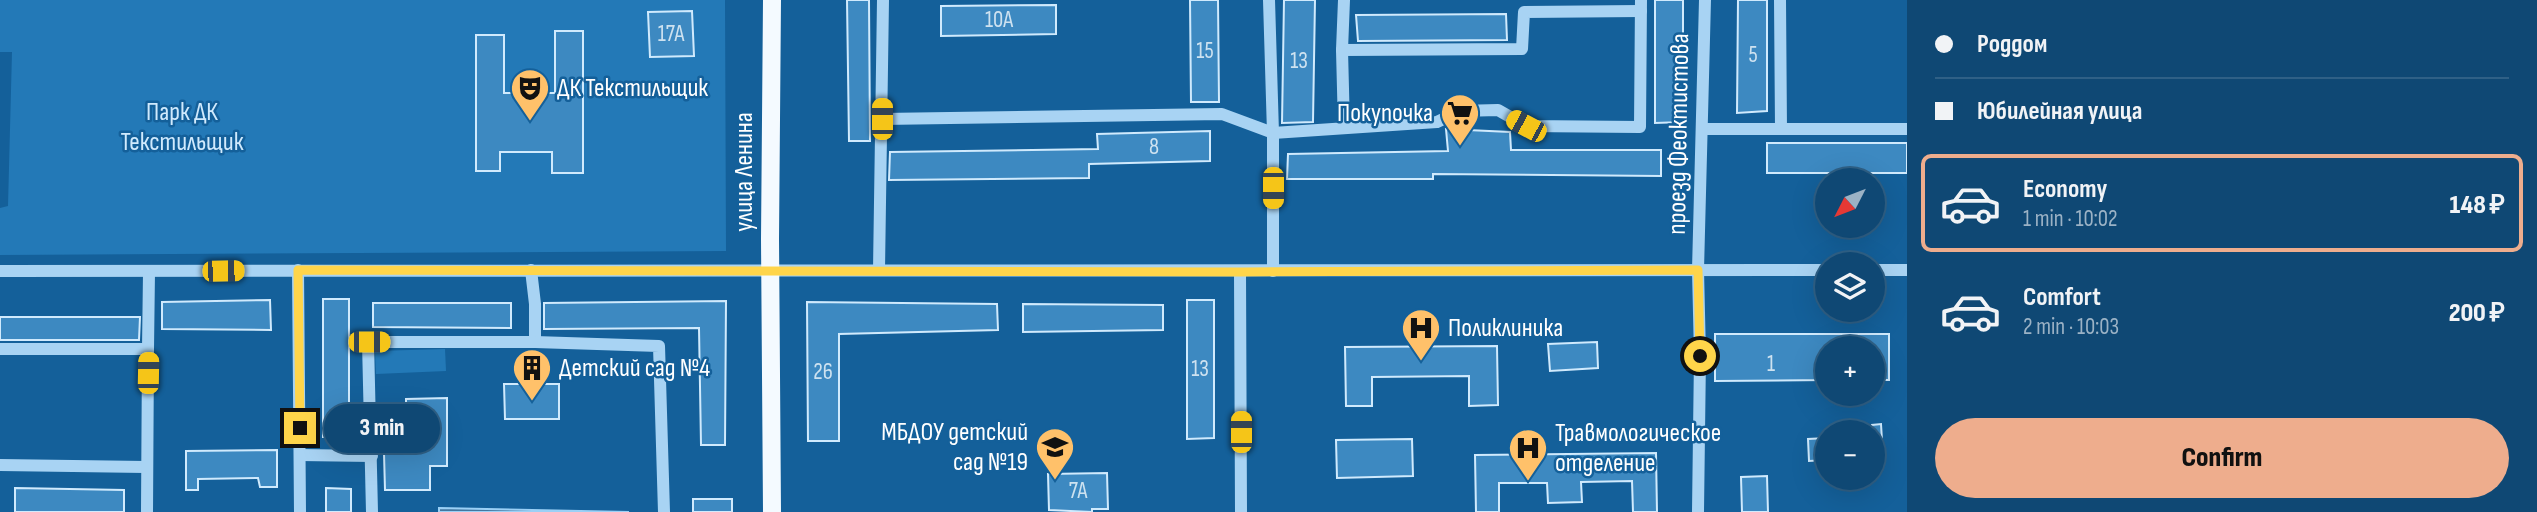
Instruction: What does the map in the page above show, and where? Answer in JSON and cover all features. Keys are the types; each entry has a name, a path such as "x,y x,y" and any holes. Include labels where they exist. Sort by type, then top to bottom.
{"main road":[{"name":"улица Ленина","path":"772,0 772,512"}],"street":[{"path":"879,270 883,0"},
{"path":"1269,0 1273,271"},
{"path":"1344,0 1342,50 1345,128"},
{"name":"проезд Феоктистова","path":"1698,512 1698,270 1705,0"},
{"path":"1780,0 1781,129"},
{"path":"882,119 1222,114 1273,133 1437,122 1460,110 1498,110 1526,126 1640,127 1641,6 1524,12 1522,50 1342,50"},
{"path":"1702,129 1906,129"},
{"path":"298,270 300,512"},
{"path":"531,270 535,304 535,342"},
{"path":"0,271 1815,270"},
{"path":"1885,270 1907,270"},
{"path":"147,512 149,272"},
{"path":"1241,272 1241,512"},
{"path":"372,512 369,342 535,342 659,346 664,512"},
{"path":"0,349 148,349"},
{"path":"300,455 372,456"},
{"path":"0,465 146,467"}],"green space":[{"name":"Парк ДК Текстильщик","path":"0,0 725,0 726,251 0,255 0,208 8,206 12,52 0,52"},
{"path":"445,349 446,371 376,374 375,351"}],"shaded area":[{"path":"439,508 629,512 439,512"}],"building":[{"path":"847,0 869,0 870,141 849,141"},
{"path":"1190,0 1218,0 1219,102 1191,102"},
{"path":"1284,0 1315,0 1313,122 1282,123"},
{"path":"1655,0 1683,0 1683,122 1655,123"},
{"path":"1738,0 1767,0 1767,111 1737,113"},
{"path":"1056,5 1056,34 941,36 941,6"},
{"path":"692,11 694,56 650,57 648,12"},
{"path":"1506,14 1507,40 1358,41 1356,15"},
{"name":"ДК Текстильщик","path":"555,31 583,31 583,173 552,173 552,152 500,152 500,171 476,171 476,35 504,35 504,93 555,93"},
{"path":"1446,129 1510,132 1511,150 1661,150 1661,176 1433,174 1433,179 1287,179 1288,154 1448,151"},
{"path":"1210,131 1210,161 1089,164 1089,178 889,180 890,152 1098,149 1097,134"},
{"path":"1767,143 1907,143 1907,173 1885,173 1885,168 1815,168 1815,173 1767,173"},
{"path":"323,299 349,299 349,437 323,437"},
{"path":"270,300 271,330 162,329 162,302"},
{"path":"1187,300 1214,300 1214,438 1187,439"},
{"path":"726,301 725,445 701,445 699,328 544,329 544,303"},
{"path":"807,302 997,304 998,330 839,334 839,441 808,441"},
{"path":"373,303 511,303 511,328 373,327"},
{"path":"1023,304 1163,305 1163,330 1023,332"},
{"path":"0,317 140,317 139,340 0,340"},
{"path":"1715,334 1889,334 1889,380 1885,380 1885,336 1815,336 1815,380 1715,381"},
{"path":"1597,342 1598,368 1550,371 1548,344"},
{"name":"Поликлиника","path":"1497,346 1498,405 1469,406 1469,376 1372,377 1372,406 1346,406 1345,347"},
{"name":"Детский сад №4","path":"504,384 559,384 559,419 505,419"},
{"path":"447,398 447,466 430,466 430,490 385,490 384,453 406,453 406,399"},
{"path":"1412,439 1413,476 1337,478 1336,440"},
{"path":"1808,439 1815,439 1815,461 1809,461"},
{"path":"277,450 277,487 260,487 258,478 198,479 198,490 186,490 186,451"},
{"name":"Травмологическое отделение","path":"1656,453 1657,512 1633,512 1632,481 1581,482 1582,502 1548,503 1547,483 1499,483 1499,512 1476,512 1475,455"},
{"path":"1107,473 1108,509 1092,509 1092,512 1049,510 1048,474"},
{"path":"1767,476 1768,512 1742,512 1741,477"},
{"path":"15,488 124,490 124,512 15,512"},
{"path":"326,488 351,489 351,512 326,512"},
{"path":"693,499 732,499 732,512 693,512"}],"place":[{"name":"ДК Текстильщик","path":"530,122"},
{"name":"Покупочка","path":"1460,147"},
{"name":"Поликлиника","path":"1421,362"},
{"name":"Детский сад №4","path":"532,402"},
{"name":"МБДОУ детский сад №19","path":"1055,481"},
{"name":"Травмологическое отделение","path":"1528,482"}],"route":[{"path":"300,428 298,270 1698,270 1700,356"}]}
